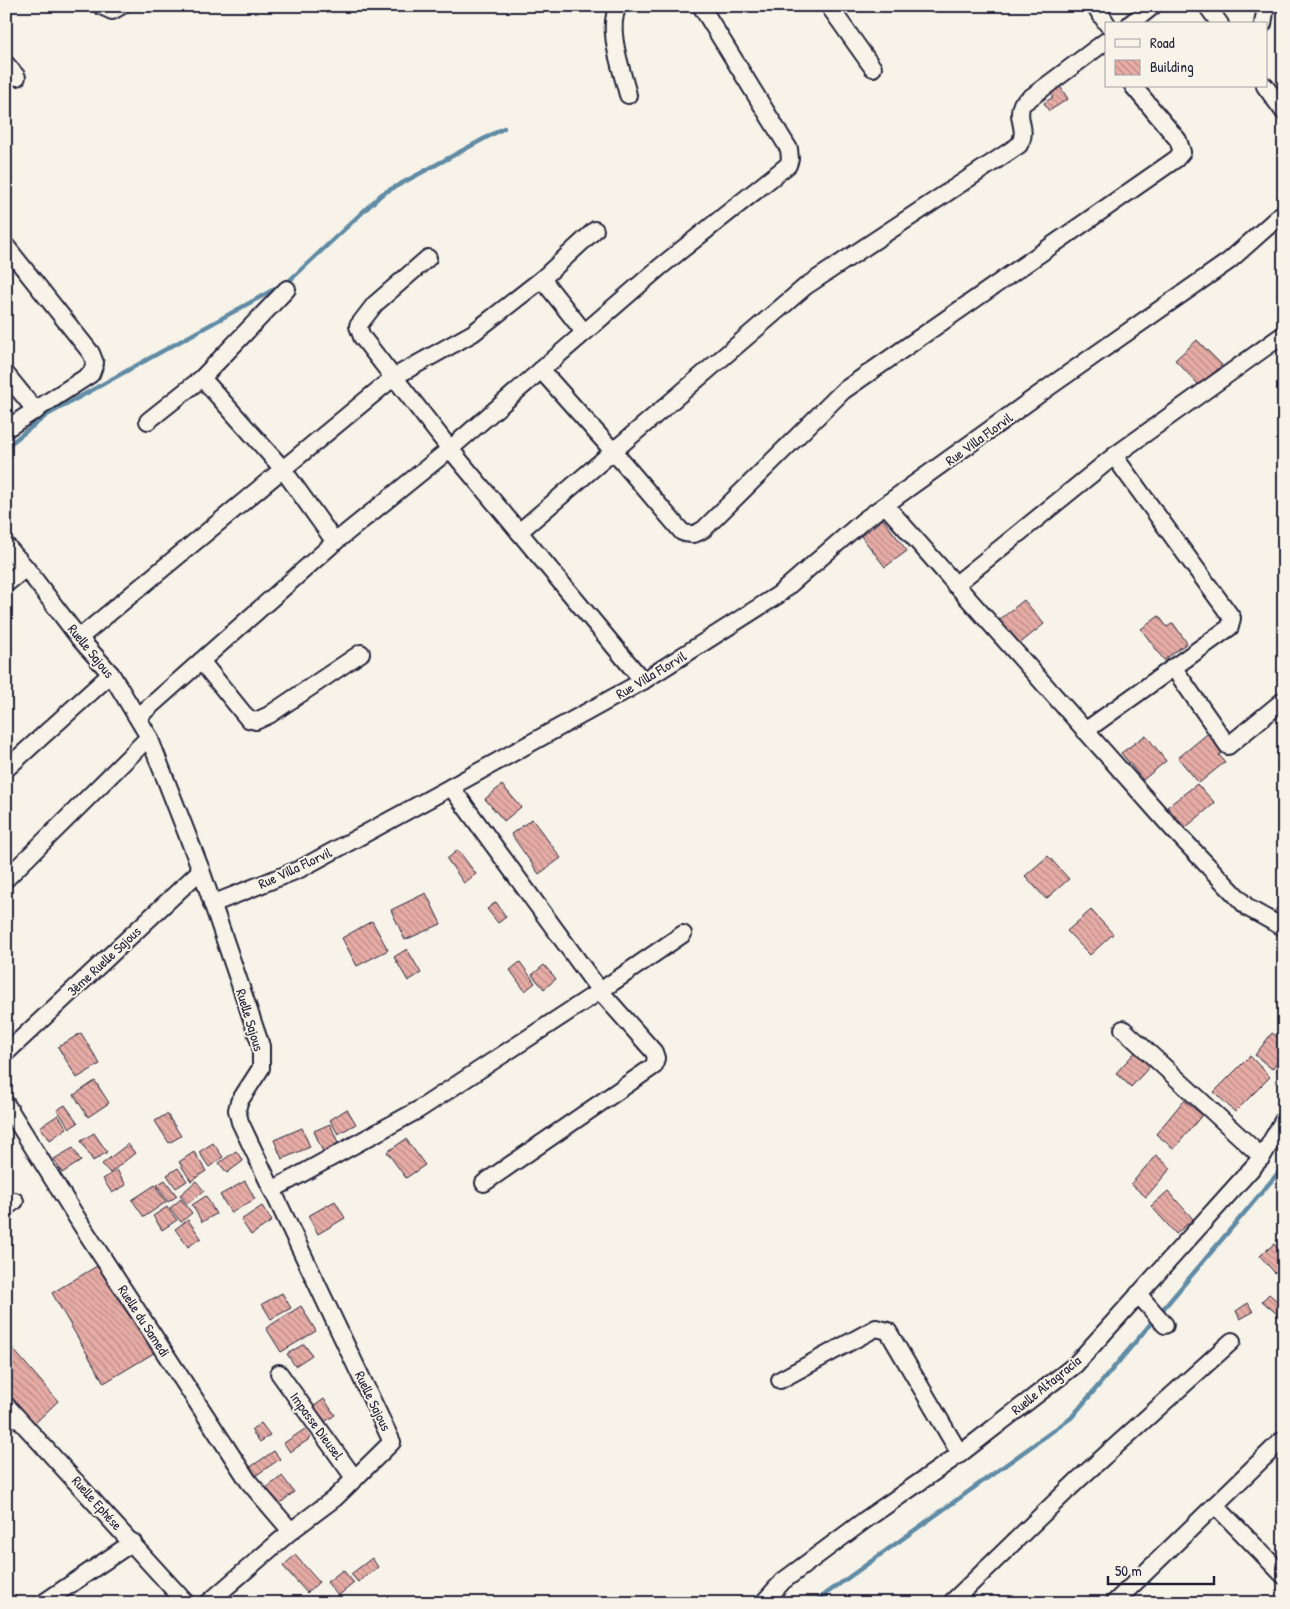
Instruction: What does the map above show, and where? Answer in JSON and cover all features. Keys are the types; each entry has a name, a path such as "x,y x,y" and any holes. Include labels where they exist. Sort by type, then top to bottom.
{"street":[{"path":"101,6 112,12 121,6"},
{"path":"618,6 613,22 614,39 628,95"},
{"path":"138,717 335,542 450,450 660,267 788,165 790,160 789,149 701,6"},
{"path":"829,6 873,68"},
{"path":"1095,6 1106,22"},
{"path":"1133,22 1153,6"},
{"path":"1207,6 1219,22"},
{"path":"1263,22 1266,6"},
{"path":"519,532 806,286 1019,145 1024,134 1020,112 1022,104 1104,47"},
{"path":"541,370 682,532 689,535 696,534 704,529 843,391 1176,160 1182,152 1178,140 1135,88"},
{"path":"1266,88 1284,112"},
{"name":"Rue Villa Florvil","path":"212,904 300,869 451,787 643,681 778,595 864,520 1229,261 1284,212"},
{"path":"80,638 393,377 473,333 542,279 595,230"},
{"path":"6,246 91,354 95,363 91,374 6,429"},
{"path":"428,258 375,304 358,326 362,337 450,450 643,681"},
{"path":"542,279 584,332"},
{"path":"148,421 202,378 287,289"},
{"path":"955,585 1114,456 1284,334"},
{"path":"6,374 36,411"},
{"path":"202,378 282,468 335,542"},
{"path":"1085,731 1230,626 1232,618 1114,456"},
{"path":"886,506 1170,826 1248,908 1284,928"},
{"name":"Ruelle Sajous","path":"6,546 26,568 80,638 111,674 149,737 201,870 261,1046 261,1068 239,1102 240,1122 392,1442 335,1498 291,1531 208,1603"},
{"path":"6,584 26,568"},
{"path":"201,661 248,719 256,721 269,715 361,653"},
{"path":"1173,668 1228,746 1284,700"},
{"path":"6,769 111,674"},
{"path":"6,880 149,737"},
{"path":"451,787 600,991 654,1052 656,1058 654,1066 484,1183"},
{"name":"3ème Ruelle Sajous","path":"6,1053 201,870"},
{"path":"272,1190 418,1110 600,991 682,934"},
{"path":"1123,1028 1262,1157"},
{"name":"Ruelle du Samedi","path":"6,1104 82,1226 249,1482 291,1531"},
{"name":"Ruelle Altagracia","path":"763,1603 783,1581 960,1454 1074,1365 1262,1157 1284,1119"},
{"path":"1138,1294 1165,1325"},
{"path":"780,1380 876,1328 888,1330 960,1454"},
{"path":"951,1603 1078,1480 1232,1341"},
{"name":"Impasse Dieusel","path":"279,1373 355,1479"},
{"name":"Ruelle Ephése","path":"6,1405 133,1542 186,1603"},
{"path":"1114,1603 1281,1441"},
{"path":"1215,1505 1284,1576"},
{"path":"43,1603 133,1542"}],"building":[{"path":"1058,83 1068,99 1049,111 1044,103 1053,97 1049,89"},
{"path":"1197,340 1222,365 1200,386 1175,360"},
{"path":"883,519 907,551 885,567 861,536"},
{"path":"1024,600 1044,624 1018,645 998,621"},
{"path":"1159,616 1167,627 1173,623 1187,643 1164,660 1141,629"},
{"path":"1212,730 1228,748 1219,755 1225,762 1199,783 1178,758"},
{"path":"1146,735 1166,761 1143,780 1121,753"},
{"path":"1197,784 1215,803 1185,828 1167,807"},
{"path":"502,785 521,807 504,821 485,799"},
{"path":"532,819 561,858 539,874 511,834"},
{"path":"458,850 476,874 464,883 447,859"},
{"path":"1048,856 1069,879 1046,899 1025,876"},
{"path":"426,893 441,924 405,940 391,910"},
{"path":"1284,898 1284,923 1272,915"},
{"path":"496,902 506,917 498,923 487,909"},
{"path":"1091,910 1113,934 1090,955 1067,931"},
{"path":"372,921 388,950 357,966 342,938"},
{"path":"407,949 421,973 408,981 394,957"},
{"path":"520,962 535,983 525,991 510,970"},
{"path":"544,965 556,979 544,989 532,975"},
{"path":"81,1033 100,1064 77,1078 58,1047"},
{"path":"1272,1033 1284,1042 1284,1053 1272,1069 1255,1055"},
{"path":"1138,1049 1153,1063 1131,1087 1116,1073"},
{"path":"1250,1056 1270,1077 1235,1112 1214,1092"},
{"path":"95,1081 109,1103 88,1117 74,1095"},
{"path":"1184,1100 1202,1115 1174,1149 1156,1134"},
{"path":"65,1105 78,1123 70,1128 57,1110"},
{"path":"347,1109 356,1124 338,1134 330,1120"},
{"path":"167,1114 181,1136 169,1143 155,1121"},
{"path":"58,1115 67,1128 50,1140 40,1127"},
{"path":"330,1124 339,1145 323,1152 314,1131"},
{"path":"302,1128 310,1147 282,1159 274,1140"},
{"path":"94,1133 107,1152 93,1161 81,1141"},
{"path":"406,1139 425,1165 406,1178 387,1152"},
{"path":"213,1143 223,1157 209,1167 199,1152"},
{"path":"128,1144 135,1153 110,1173 102,1164"},
{"path":"73,1148 81,1161 62,1173 54,1159"},
{"path":"236,1151 243,1161 227,1173 219,1163"},
{"path":"194,1152 206,1171 191,1181 179,1162"},
{"path":"1156,1155 1171,1168 1146,1197 1131,1184"},
{"path":"178,1168 187,1181 176,1188 167,1175"},
{"path":"117,1170 126,1185 112,1193 103,1179"},
{"path":"165,1180 177,1196 168,1202 157,1185"},
{"path":"196,1181 204,1191 187,1204 180,1195"},
{"path":"245,1181 255,1199 231,1213 220,1195"},
{"path":"155,1185 166,1202 144,1217 132,1200"},
{"path":"1168,1191 1193,1219 1176,1234 1151,1206"},
{"path":"206,1196 216,1214 202,1222 192,1205"},
{"path":"181,1199 192,1213 181,1222 170,1208"},
{"path":"335,1201 345,1218 318,1234 308,1216"},
{"path":"262,1206 272,1221 251,1235 241,1220"},
{"path":"167,1207 177,1220 162,1230 153,1216"},
{"path":"188,1220 201,1238 188,1247 175,1229"},
{"path":"1274,1244 1284,1256 1284,1265 1275,1273 1260,1256"},
{"path":"102,1263 159,1350 104,1383 52,1293"},
{"path":"282,1293 291,1308 271,1319 262,1304"},
{"path":"1269,1294 1284,1307 1284,1320 1262,1301"},
{"path":"1248,1303 1253,1312 1240,1319 1236,1311"},
{"path":"301,1306 316,1331 281,1352 266,1328"},
{"path":"6,1341 58,1401 31,1427 6,1399"},
{"path":"304,1344 312,1355 295,1366 287,1354"},
{"path":"324,1399 335,1415 323,1423 313,1407"},
{"path":"261,1423 270,1435 260,1442 251,1430"},
{"path":"305,1429 311,1438 290,1452 284,1443"},
{"path":"274,1451 280,1459 255,1476 249,1468"},
{"path":"282,1476 294,1492 278,1505 265,1489"},
{"path":"295,1555 319,1582 307,1593 283,1566"},
{"path":"372,1558 378,1567 358,1582 351,1574"},
{"path":"343,1570 354,1583 338,1596 327,1582"}],"waterway":[{"path":"6,447 47,415 289,281 382,194 504,128"},
{"path":"813,1603 1071,1418 1284,1166"}]}
